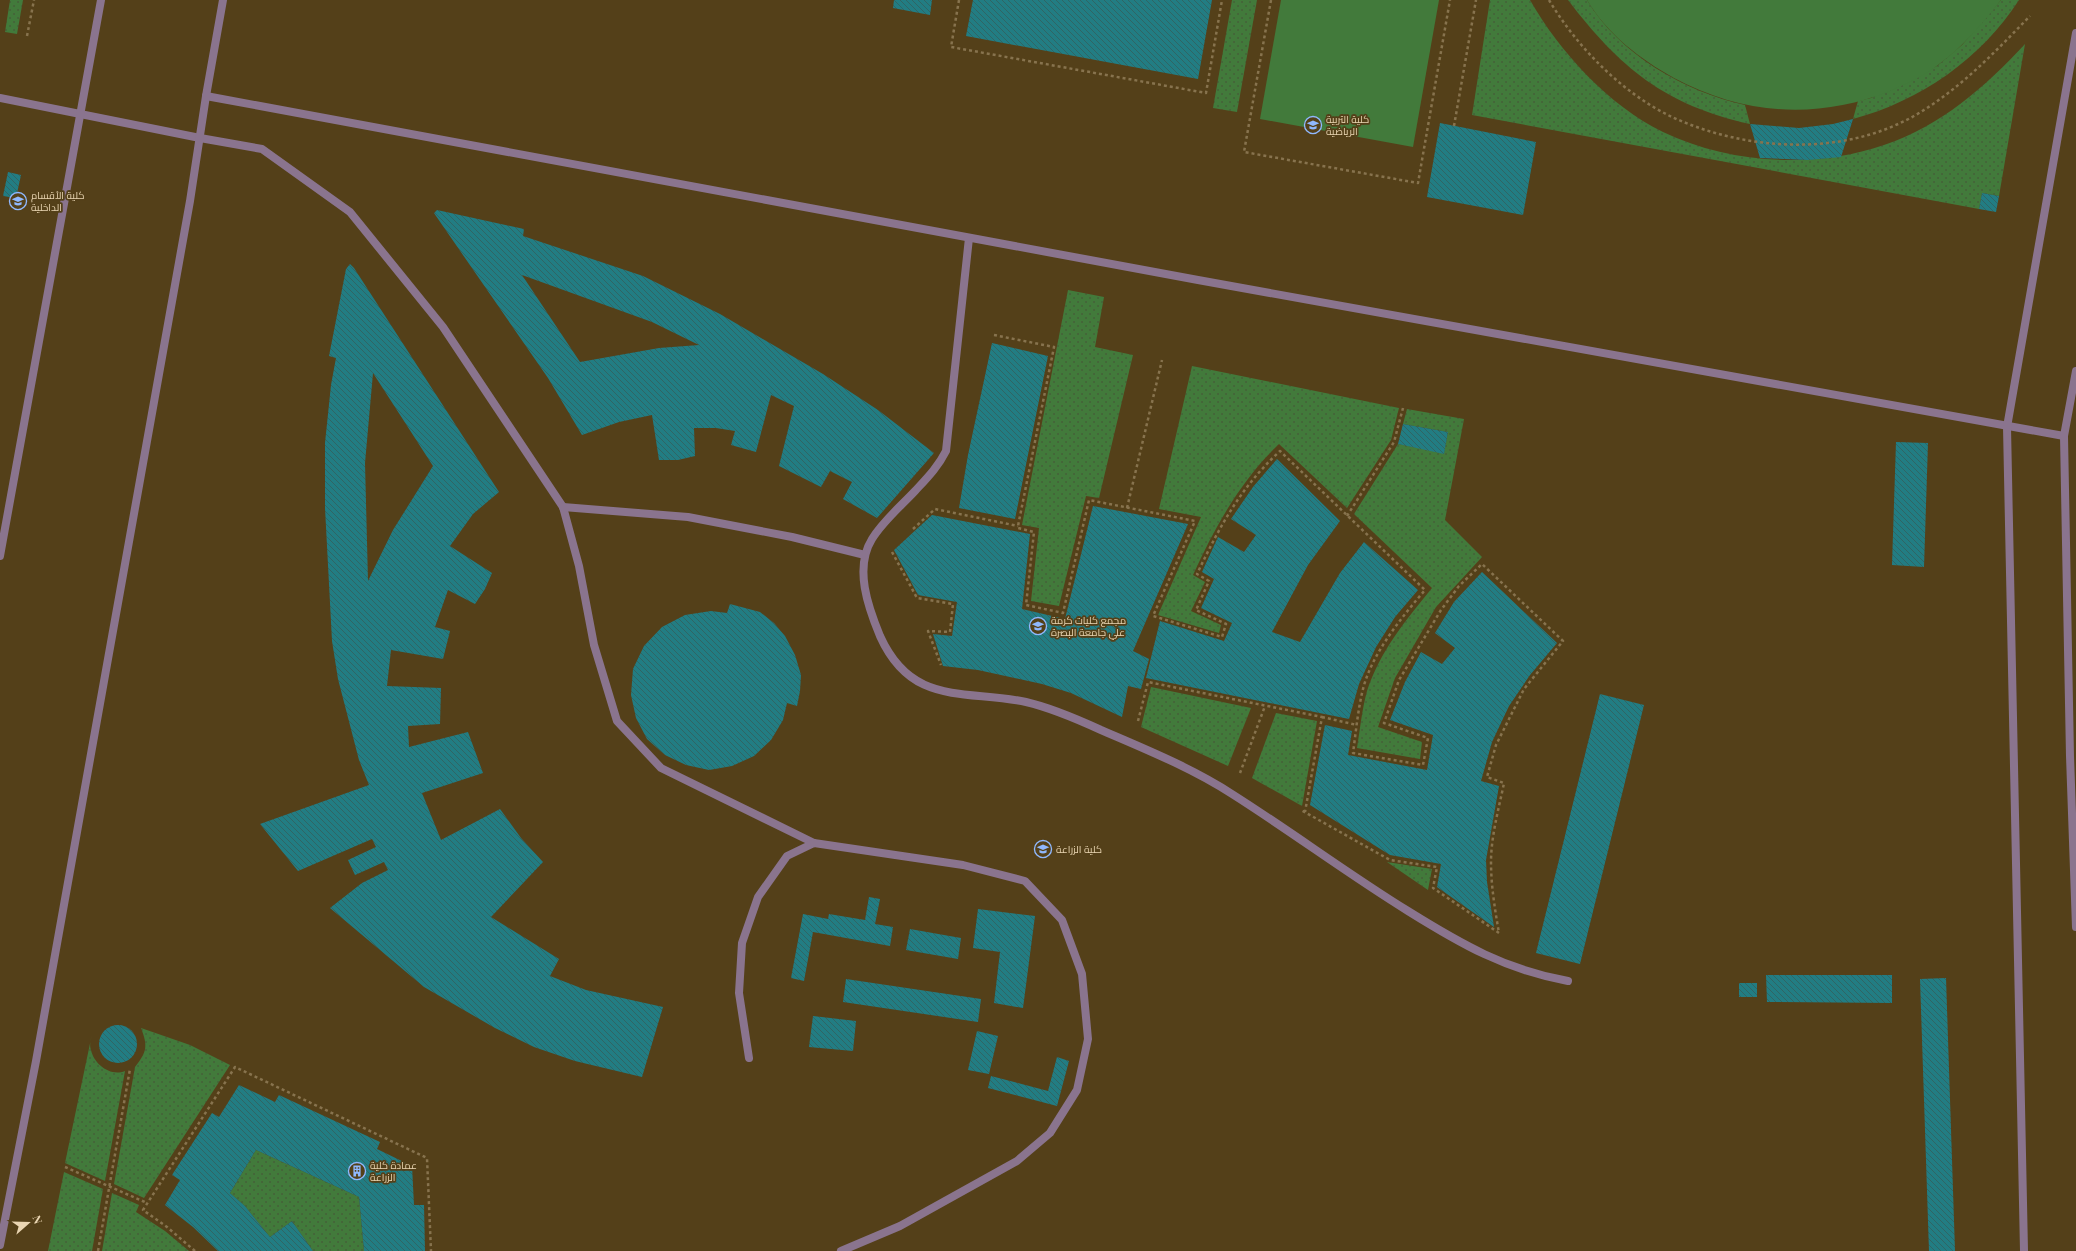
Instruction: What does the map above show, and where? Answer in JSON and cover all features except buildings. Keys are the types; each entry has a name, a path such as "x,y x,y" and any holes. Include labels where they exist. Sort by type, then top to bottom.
{"street":[{"path":"0,556 101,0"},
{"path":"0,1245 47,998 190,201 206,96 223,0"},
{"path":"2024,1251 2007,427 2076,34"},
{"path":"206,96 969,238 2007,427 2064,436"},
{"path":"0,98 80,115 262,149 350,212 443,327 563,507 580,566 594,645 617,721 661,768 814,844 963,865 1025,881 1062,920 1082,974 1088,1038 1077,1090 1050,1133 1010,1165 900,1226 841,1251"},
{"path":"969,238 946,451 929,476 873,537 865,555 863,575 869,606 879,631 894,659 912,678 940,692 1026,702 1056,711 1157,755 1230,792 1347,873 1475,950 1516,969 1539,976 1568,981"},
{"path":"2076,371 2064,436 2076,927"},
{"path":"563,507 688,517 792,537 865,555"},
{"path":"748,1058 739,993 742,943 758,897 787,856 814,844"}],"path":[{"path":"27,36 34,0"},
{"path":"959,0 951,47 1206,93 1222,0"},
{"path":"1271,0 1244,152 1418,183 1450,0"},
{"path":"1454,126 1476,0"},
{"path":"1549,0 1558,16 1584,48 1611,74 1640,97 1671,116 1710,131 1756,141 1803,145 1846,141 1882,131 1914,116 1950,92 1986,62 2030,16"},
{"path":"994,335 1054,347 1018,526"},
{"path":"1127,508 1162,360"},
{"path":"1347,516 1394,442 1403,408"},
{"path":"907,534 935,509 1018,526 1018,528 1034,532 1026,605 1063,612 1089,500 1195,521 1153,616 1222,637 1226,624 1196,610 1209,581 1197,574 1218,529 1239,496 1266,464 1280,451 1425,590 1400,620 1380,649 1364,687 1353,753 1423,765 1428,738 1384,723 1400,680 1441,610 1459,586 1482,564 1563,641 1524,689 1496,745 1487,777 1504,783 1494,831 1490,861 1491,882 1499,933 1433,888 1437,867 1390,860 1298,808"},
{"path":"891,549 917,598 953,604 950,632 928,631 942,670"},
{"path":"1138,723 1148,682 1357,725"},
{"path":"1239,776 1265,706"},
{"path":"1305,812 1322,717"},
{"path":"1234,773 1243,778"},
{"path":"195,1251 168,1227 142,1210 235,1067 427,1158 431,1251"},
{"path":"98,1251 130,1069"},
{"path":"65,1167 147,1203"}],"green space":[{"path":"10,0 23,0 17,34 5,32"},
{"path":"1232,0 1257,0 1237,112 1213,108"},
{"path":"1281,0 1439,0 1413,147 1260,119"},
{"path":"1490,0 1530,0 1555,38 1587,75 1624,108 1643,121 1663,132 1689,143 1744,157 1773,160 1830,158 1857,153 1905,137 1943,116 1961,104 2010,60 2025,44 1999,196 1982,193 1979,209 1472,115"},
{"path":"1568,0 1587,0 1617,37 1635,54 1656,68 1700,91 1745,105 1750,124 1720,116 1693,106 1669,94 1647,80 1626,64 1606,45"},
{"path":"1587,0 2001,0 1964,43 1933,69 1909,83 1863,100 1835,106 1808,109 1780,109 1753,106 1727,100 1700,90 1661,71 1625,45 1614,35"},
{"path":"2001,0 2019,0 2004,21 1967,59 1947,75 1925,89 1878,111 1853,119 1858,101 1871,98 1937,66 1962,45"},
{"path":"1068,290 1104,297 1095,347 1133,355 1099,498 1086,496 1059,606 1031,601 1039,528 1022,525"},
{"path":"1192,366 1399,408 1391,440 1347,508 1279,444 1252,473 1240,489 1210,539 1193,575 1205,582 1191,611 1221,625 1219,633 1158,615 1201,517 1159,509"},
{"path":"1407,409 1464,419 1445,520 1482,557 1436,607 1395,678 1378,727 1422,742 1420,759 1357,748 1362,712 1372,676 1386,649 1432,588 1354,514 1398,444 1444,453 1448,432 1403,424"},
{"path":"1151,687 1251,708 1228,766 1141,727"},
{"path":"1276,713 1317,721 1302,806 1252,778"},
{"path":"1387,862 1432,869 1428,890"},
{"path":"141,1028 190,1045 230,1065 144,1198 114,1184 135,1067 142,1057 145,1049 145,1040"},
{"path":"90,1046 95,1060 108,1071 125,1071 105,1181 65,1163"},
{"path":"256,1150 359,1197 364,1251 313,1251 292,1221 270,1237 245,1206 230,1193"},
{"path":"64,1172 103,1189 92,1251 48,1251"},
{"path":"112,1193 139,1205 136,1212 165,1231 189,1251 102,1251"}],"place":[{"name":"كلية التربية الرياضية","path":"1313,125"},
{"name":"كلية الأقسام الداخلية","path":"18,201"},
{"name":"مجمع كليات كرمة علي جامعة البصرة","path":"1038,626"},
{"name":"كلية الزراعة","path":"1043,849"},
{"name":"عمادة كلية الزراعة","path":"357,1171"}]}
